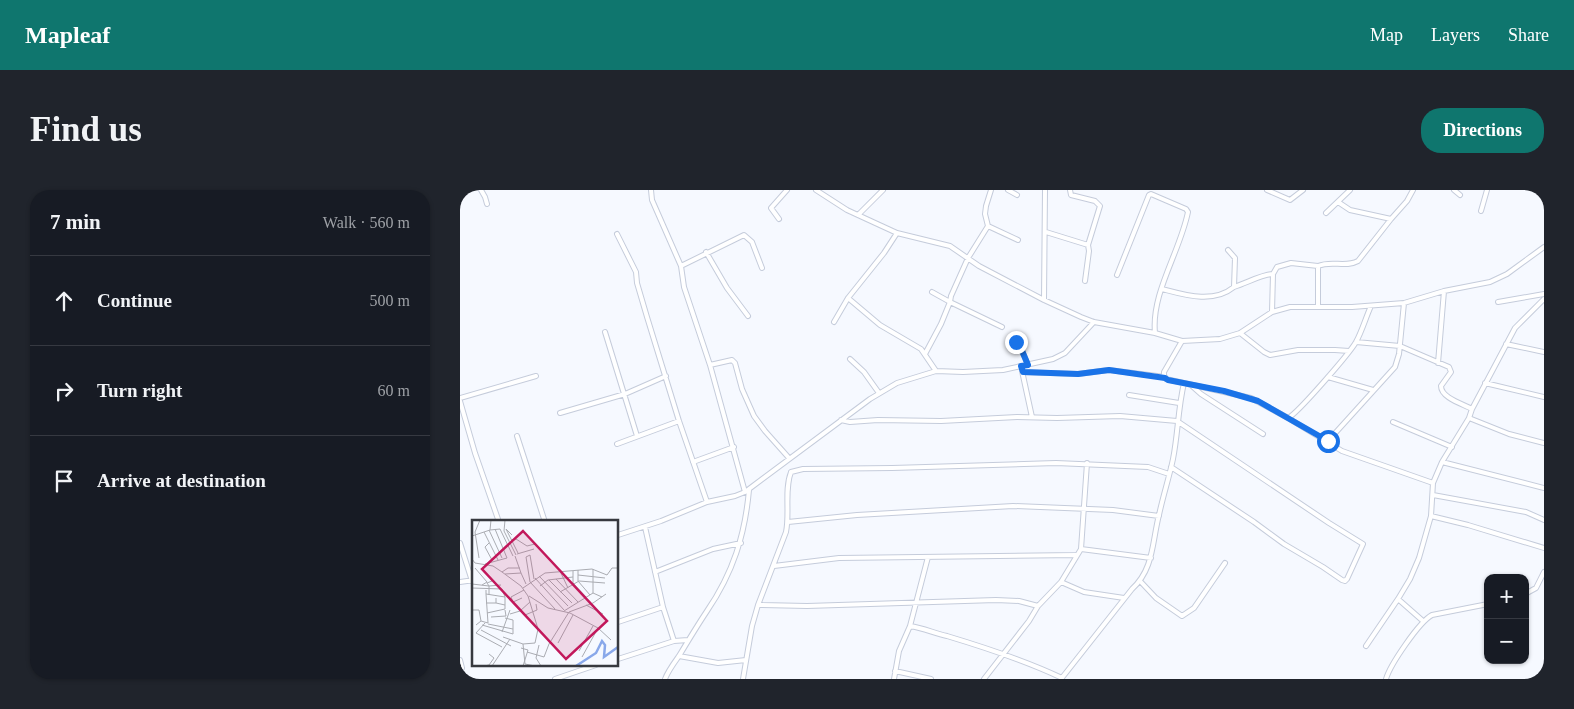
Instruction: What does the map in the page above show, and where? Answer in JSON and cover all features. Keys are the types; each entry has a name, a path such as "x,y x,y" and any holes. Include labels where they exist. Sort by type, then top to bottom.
{"street":[{"path":"481,190 487,204"},
{"path":"650,190 654,207 681,266 684,287 710,365 724,419 747,491 747,517 741,543 721,590 665,679"},
{"path":"779,219 771,208 787,190"},
{"path":"816,190 847,210 897,233 950,246 979,266 1044,300 1094,322 1155,333 1182,341 1220,339 1240,332 1272,312 1290,307 1371,306 1404,303 1444,291 1498,279 1544,247"},
{"path":"858,215 883,190"},
{"path":"925,354 942,324 951,296 968,258 988,226 985,214 991,190"},
{"path":"1008,190 1016,195"},
{"path":"1044,300 1046,190"},
{"path":"1070,190 1071,195 1095,201 1100,206 1088,245 1089,252 1084,281"},
{"path":"1267,190 1290,200 1302,190"},
{"path":"1326,213 1350,190"},
{"path":"1272,312 1273,274 1277,267 1291,263 1318,266 1326,262 1351,264 1358,261 1413,190"},
{"path":"1454,190 1460,195"},
{"path":"1481,211 1487,190"},
{"path":"1117,275 1148,197 1151,194 1183,207 1188,212 1185,228 1156,309 1155,333"},
{"path":"1338,202 1350,210 1390,219"},
{"path":"988,226 1018,240"},
{"path":"1046,232 1088,245"},
{"path":"834,322 848,298 884,253 897,233"},
{"path":"617,234 636,272 639,288 679,420 706,502"},
{"path":"681,266 706,252 744,235 752,242 762,268"},
{"path":"1228,250 1235,258 1234,288"},
{"path":"706,252 727,288 748,316"},
{"path":"1318,266 1318,307"},
{"path":"1162,289 1196,297 1214,296 1228,292 1264,275 1273,274"},
{"path":"1438,363 1444,291"},
{"path":"932,292 1002,327"},
{"path":"1498,302 1544,294"},
{"path":"848,298 880,325 921,349 936,371"},
{"path":"1366,646 1398,599 1410,579 1419,558 1431,516 1433,483 1442,462 1469,418 1485,383 1515,328 1544,299"},
{"path":"1328,441 1395,367 1398,361 1404,303"},
{"path":"1288,418 1300,408 1349,352 1356,342 1371,306"},
{"path":"1538,306 1544,307"},
{"path":"619,534 645,526 706,502 735,496 747,491 783,462 879,393 906,379 936,371 971,372 1003,370 1053,360 1065,353 1094,322"},
{"path":"605,332 637,436"},
{"path":"1240,332 1270,355 1298,350 1349,352"},
{"path":"1165,378 1164,372 1182,341"},
{"path":"1016,342 1020,346 1028,365"},
{"path":"1356,342 1400,346 1451,369 1451,372 1441,386 1442,391 1447,396 1472,409"},
{"path":"1506,344 1544,352"},
{"path":"850,359 864,372 879,393"},
{"path":"710,365 732,360 735,363 742,390 754,416 789,458"},
{"path":"1021,366 1032,417"},
{"path":"1023,372 1078,374 1109,370 1165,378 1250,398 1342,450 1433,483"},
{"path":"498,520 460,400 536,376"},
{"path":"560,413 625,394 666,376"},
{"path":"1328,377 1373,390"},
{"path":"910,626 920,627 1022,660 1061,678 1124,598 1140,581 1151,558 1171,467 1179,403 1184,383"},
{"path":"1485,383 1544,397"},
{"path":"1190,385 1200,394 1263,434"},
{"path":"1128,395 1179,403"},
{"path":"841,420 850,422 878,420 941,421 1120,416 1177,422 1329,523 1364,544 1347,579 1345,581 1342,580 1284,544 1171,467"},
{"path":"1469,418 1509,434 1544,443"},
{"path":"617,444 679,420"},
{"path":"1394,422 1452,447"},
{"path":"517,436 544,520"},
{"path":"693,462 734,446"},
{"path":"743,679 752,626 758,605 774,566 788,522 791,472 783,462"},
{"path":"1442,462 1544,488"},
{"path":"791,472 803,469 1087,463 1148,468 1169,474"},
{"path":"984,679 1029,621 1038,606 1061,582 1081,549 1087,463"},
{"path":"1433,494 1526,512 1544,520"},
{"path":"788,522 857,515 1013,506 1083,509 1159,516"},
{"path":"1431,516 1544,548"},
{"path":"645,526 663,608 674,641"},
{"path":"460,543 472,577"},
{"path":"655,572 713,549 741,543"},
{"path":"1081,549 1151,558"},
{"path":"774,566 839,558 1076,555"},
{"path":"894,679 899,651 910,626 928,557"},
{"path":"1140,581 1156,598 1182,616 1194,608 1226,563"},
{"path":"1529,592 1536,588 1544,572"},
{"path":"1061,582 1084,592 1124,598"},
{"path":"1398,599 1423,621"},
{"path":"758,605 807,606 996,600 1019,601 1038,606"},
{"path":"1386,679 1412,634 1423,621 1432,615 1484,605"},
{"path":"619,622 663,608"},
{"path":"619,659 674,641 688,640"},
{"path":"679,656 718,663 746,660"},
{"path":"460,660 462,668"},
{"path":"555,679 590,667"},
{"path":"895,671 931,679"}],"route":[{"path":"1016,342 1020,346 1028,365 1021,366 1023,372 1078,374 1109,370 1165,378 1224,391 1258,401 1328,441"}]}
